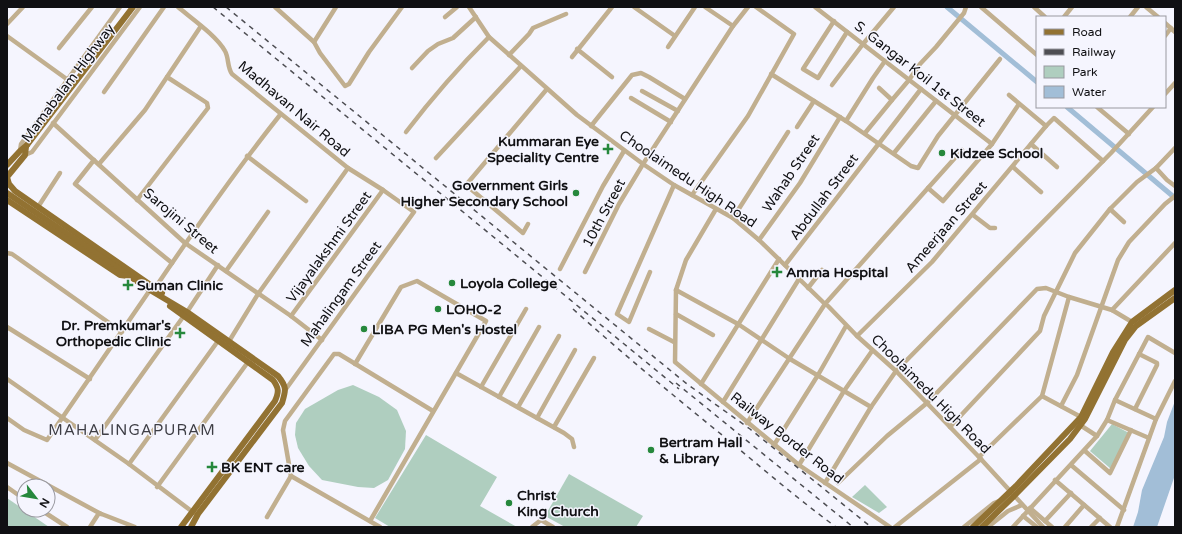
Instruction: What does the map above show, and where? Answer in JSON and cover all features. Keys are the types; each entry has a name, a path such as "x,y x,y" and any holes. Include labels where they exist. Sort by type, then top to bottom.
{"main road":[{"path":"7,164 27,146 133,7"},
{"path":"27,146 25,155 7,177 9,184 15,191 227,344 278,376 286,389 282,403 194,514 181,527"},
{"path":"7,193 117,268 153,290"},
{"path":"7,200 120,275 130,276"},
{"path":"982,527 1081,417 1113,352 1132,322 1175,290"},
{"path":"973,527 1002,500 1012,494 1070,439 1088,412 1125,340 1139,323 1174,298"},
{"path":"185,314 218,341 227,344 248,362 273,380 278,385 279,393 275,401 194,514 191,527"}],"street":[{"path":"7,24 23,7"},
{"name":"Mamabalam Highway","path":"20,151 21,144 120,7"},
{"path":"126,7 136,13"},
{"name":"Mamabalam Highway","path":"25,155 32,152 140,7"},
{"path":"104,92 164,7"},
{"name":"Madhavan Nair Road","path":"178,7 201,26 224,49 229,70 232,74 280,115 348,168 384,190 414,212"},
{"path":"275,7 314,42 320,53 345,86 348,84 402,7"},
{"path":"314,42 336,7"},
{"path":"445,17 457,7"},
{"name":"Choolaimedu High Road","path":"469,7 489,37 577,115 643,164 674,185 733,218 760,240 828,306 846,326 896,371 980,458 1043,527"},
{"path":"572,57 612,7"},
{"path":"634,7 675,36"},
{"path":"668,47 695,7"},
{"path":"705,7 733,26"},
{"name":"10th Street","path":"585,272 619,204 643,164 733,26 748,7"},
{"path":"692,194 748,116 770,74 794,34 756,7"},
{"name":"S. Gangar Koil 1st Street","path":"815,7 821,9 847,32 992,144"},
{"path":"832,85 863,44 894,7"},
{"path":"865,134 909,80 920,64 949,32 964,13 966,7"},
{"path":"981,7 1036,53"},
{"path":"1034,7 1044,16"},
{"path":"1065,16 1072,7"},
{"path":"1131,16 1138,7"},
{"path":"1146,7 1157,16"},
{"path":"59,48 91,8"},
{"path":"509,55 533,28 566,14"},
{"path":"412,68 428,51 438,44 453,38 476,17"},
{"path":"834,21 803,69 818,78 847,32"},
{"path":"107,26 120,34"},
{"path":"99,164 145,110 201,26"},
{"path":"7,36 68,80"},
{"path":"406,132 456,71 489,37"},
{"path":"91,48 103,56"},
{"path":"577,49 612,77"},
{"path":"770,74 846,120 911,166 918,168 938,136 1000,59"},
{"path":"846,120 872,78 885,61"},
{"path":"436,158 521,66"},
{"path":"591,126 632,75 641,73 686,99"},
{"path":"137,200 208,108 207,103 167,77"},
{"path":"1166,93 1175,83"},
{"path":"879,88 892,100"},
{"path":"528,224 523,233 466,185 547,89"},
{"name":"Abdullah Street","path":"785,265 921,89"},
{"path":"642,91 678,111"},
{"path":"1009,96 1046,126 1054,118 1103,161"},
{"path":"631,98 671,122"},
{"path":"797,127 814,101"},
{"path":"894,153 936,101"},
{"path":"928,188 943,201 992,144 1019,104"},
{"path":"1099,108 1129,134"},
{"path":"825,483 870,406 896,371 1103,161 1152,108"},
{"path":"7,418 24,430 47,440 185,243 248,156 280,115"},
{"name":"Wahab Street","path":"760,240 800,183 840,117"},
{"name":"Sarojini Street","path":"53,123 185,243 291,316 322,340"},
{"name":"Ameerjaan Street","path":"857,336 932,262 973,215 1046,126"},
{"path":"733,218 788,132"},
{"path":"1031,144 1057,167"},
{"path":"950,427 1040,330 1044,316 1075,253 1110,209 1137,182 1156,168 1175,148"},
{"path":"747,423 825,304 962,150"},
{"path":"560,269 624,151"},
{"path":"248,156 306,201"},
{"path":"94,160 75,184 172,263"},
{"path":"1013,167 1042,192"},
{"path":"227,344 258,294 348,168"},
{"path":"1156,168 1175,186"},
{"path":"38,207 60,173"},
{"path":"650,272 629,322 617,314 674,185"},
{"name":"Vijayalakshmi Street","path":"291,316 384,190"},
{"path":"1061,406 1077,375 1118,260 1129,242 1165,204 1175,196"},
{"path":"649,329 674,342 676,290 686,260 716,209"},
{"path":"1110,209 1124,222"},
{"path":"226,271 268,212"},
{"name":"Mahalingam Street","path":"286,389 414,212"},
{"path":"973,215 990,228 995,228"},
{"path":"1112,310 1175,243"},
{"path":"7,253 12,254 122,332"},
{"path":"701,384 780,259"},
{"path":"94,440 218,266"},
{"path":"808,288 822,270"},
{"path":"723,402 799,279"},
{"path":"355,364 401,286 417,281 486,321 370,521"},
{"path":"838,483 887,436 927,403 1037,289 1046,288 1069,297 1112,310 1132,322"},
{"path":"676,290 738,324 790,359 870,406"},
{"path":"895,527 980,458 1042,396 1069,297"},
{"path":"481,387 526,309"},
{"path":"676,314 713,335"},
{"path":"774,444 818,375 846,326"},
{"path":"7,327 90,379"},
{"path":"499,397 539,327"},
{"path":"518,407 558,336"},
{"path":"1012,527 1055,480 1071,466 1097,436 1107,420 1115,400 1148,337 1175,353"},
{"path":"129,464 218,341"},
{"name":"Railway Border Road","path":"674,342 674,362 799,465 890,527"},
{"path":"537,418 575,350"},
{"path":"799,465 844,391 872,351"},
{"path":"267,517 291,476 283,430 285,421 334,354 339,354 434,411"},
{"path":"1135,408 1157,366 1157,363 1139,354"},
{"path":"554,427 594,358"},
{"path":"157,487 248,362"},
{"path":"456,373 554,427 572,439 574,447"},
{"path":"7,379 129,464 194,514"},
{"path":"1117,527 1156,419 1175,381"},
{"path":"1042,396 1081,417"},
{"path":"1115,400 1156,419"},
{"path":"1107,420 1149,438"},
{"path":"1080,425 1097,436"},
{"path":"1085,451 1110,473 1131,430"},
{"path":"7,463 32,478"},
{"path":"1071,466 1124,510"},
{"path":"291,476 380,527"},
{"path":"1055,480 1110,527"},
{"path":"7,487 16,493"},
{"path":"56,491 101,514 135,527"},
{"path":"1044,521 1071,493"},
{"path":"964,527 994,503 1002,500"},
{"path":"988,527 1008,511 1022,505"},
{"path":"1065,527 1084,505"},
{"path":"1028,510 1052,527"},
{"path":"90,527 99,513 101,514"},
{"path":"1022,516 1037,527"},
{"path":"53,518 67,527"},
{"path":"1035,518 1048,527"},
{"path":"1091,527 1100,518"},
{"path":"532,527 541,520 553,527"}],"green space":[{"path":"353,385 379,397 397,410 406,431 405,449 388,480 374,488 358,487 322,480 309,466 298,448 295,435 296,423 305,409 338,390"},
{"path":"1112,424 1129,433 1111,469 1090,451"},
{"path":"426,435 497,477 480,506 517,527 390,527 375,518"},
{"path":"569,474 643,516 636,527 565,527 545,516"},
{"path":"865,485 887,507 879,513 852,497"},
{"path":"7,498 16,504 16,518 36,518 49,527 7,527"}],"water":[{"path":"1175,401 1175,475 1157,527 1133,527 1138,512 1142,490 1164,437 1167,422"}],"waterway":[{"path":"947,7 1036,81"},
{"path":"1068,108 1175,198"}],"railway":[{"path":"213,7 679,389"},
{"path":"226,7 687,384 750,429 871,527"},
{"path":"573,309 794,495 836,527"},
{"path":"676,383 853,527"}],"place":[{"name":"Kummaran Eye Speciality Centre","path":"608,149"},
{"name":"Kidzee School","path":"942,153"},
{"name":"Government Girls Higher Secondary School","path":"576,193"},
{"name":"Amma Hospital","path":"777,272"},
{"name":"Loyola College","path":"452,283"},
{"name":"Suman Clinic","path":"128,285"},
{"name":"LOHO-2","path":"438,309"},
{"name":"LIBA PG Men's Hostel","path":"364,329"},
{"name":"Dr. Premkumar's Orthopedic Clinic","path":"180,333"},
{"name":"Bertram Hall & Library","path":"651,450"},
{"name":"BK ENT care","path":"212,467"},
{"name":"Christ King Church","path":"509,503"}],"district":[{"name":"MAHALINGAPURAM","path":"132,430"}]}
